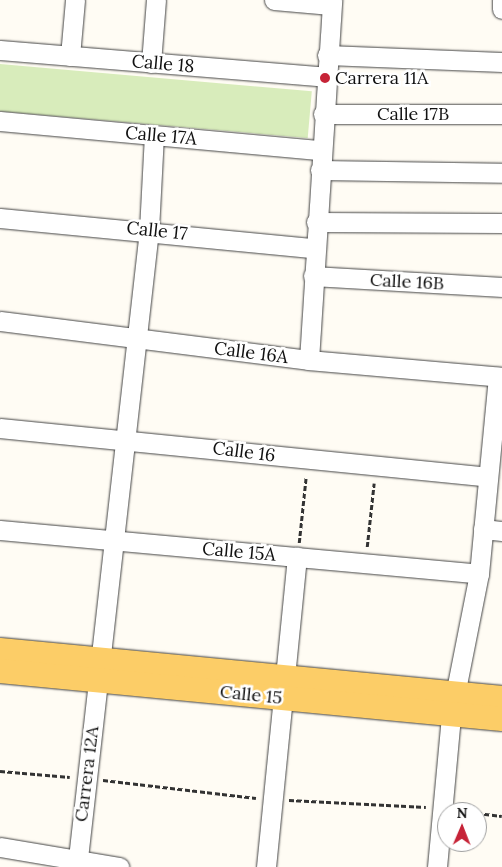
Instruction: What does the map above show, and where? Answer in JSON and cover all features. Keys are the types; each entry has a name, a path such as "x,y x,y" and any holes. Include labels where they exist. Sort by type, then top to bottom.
{"main road":[{"name":"Calle 15","path":"0,650 100,669 453,704 502,719"},
{"name":"Calle 15","path":"0,671 100,669"},
{"name":"Calle 15","path":"453,704 502,698"}],"street":[{"path":"70,56 75,0"},
{"path":"152,63 156,0"},
{"path":"274,0 332,3 312,276 309,360"},
{"path":"502,0 502,9"},
{"name":"Calle 18","path":"0,50 326,78"},
{"path":"327,55 502,62"},
{"name":"Calle 17B","path":"324,114 502,114"},
{"name":"Calle 17A","path":"0,121 321,150"},
{"name":"Carrera 12A","path":"77,865 85,778 100,669 149,230 154,135"},
{"path":"320,170 502,173"},
{"name":"Calle 17","path":"0,218 149,230 314,248"},
{"path":"316,222 502,223"},
{"name":"Calle 16B","path":"312,276 502,287"},
{"name":"Calle 16A","path":"0,321 309,360 500,377"},
{"path":"437,867 453,704 479,574 500,377"},
{"name":"Calle 16","path":"0,428 126,438 308,460 488,477"},
{"path":"483,529 502,531"},
{"name":"Calle 15A","path":"0,530 479,574"},
{"path":"266,867 297,557"},
{"path":"0,847 77,865 119,867"}],"path":[{"path":"297,557 308,460"},
{"path":"366,563 375,466"},
{"path":"0,772 85,778"},
{"path":"487,814 502,816"}],"green space":[{"path":"0,64 312,91 308,138 0,111"}],"place":[{"name":"Carrera 11A","path":"325,78"}]}
